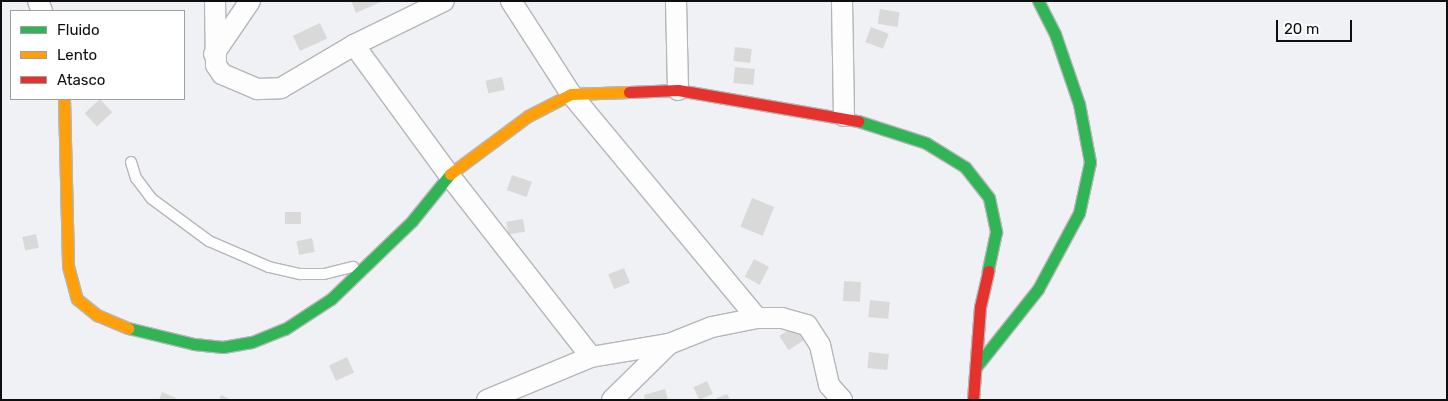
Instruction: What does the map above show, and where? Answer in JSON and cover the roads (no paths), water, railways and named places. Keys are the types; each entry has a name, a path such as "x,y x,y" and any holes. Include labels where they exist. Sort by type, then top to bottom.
{"street":[{"path":"216,1 214,54 222,74 237,82 258,89 281,88 354,45 438,2"},
{"path":"214,54 250,1"},
{"path":"510,1 571,94 757,318"},
{"path":"676,1 678,90"},
{"path":"842,1 844,116"},
{"path":"976,367 1038,289 1079,213 1090,162 1080,104 1054,34 1038,1"},
{"path":"354,45 449,175 591,357"},
{"path":"64,100 68,266 77,299 97,315 126,327 194,344 223,347 252,342 285,329 331,299 371,263 449,175 528,116 571,94 678,90 844,116 926,143 965,167 990,198 996,232 980,307 973,400"},
{"path":"487,400 591,357 669,344 712,328 757,318 782,318 807,326 820,345 829,386 842,400"},
{"path":"612,400 669,344"}],"lane":[{"path":"131,162 136,178 152,199 209,241 269,267 300,274 324,274 371,263"}]}
